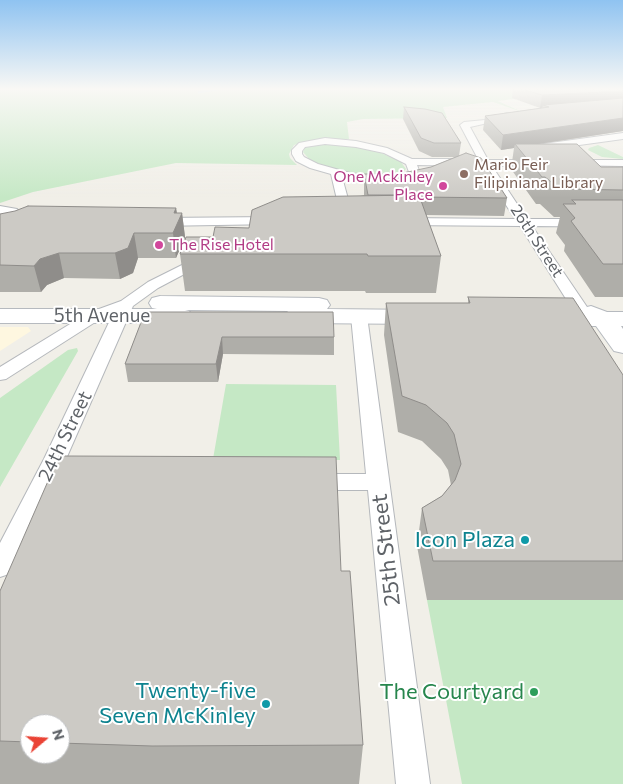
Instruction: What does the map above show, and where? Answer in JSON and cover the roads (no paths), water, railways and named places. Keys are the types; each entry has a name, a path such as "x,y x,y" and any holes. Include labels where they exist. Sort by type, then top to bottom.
{"main road":[{"name":"5th Avenue","path":"0,304 124,310 359,316 443,311 124,310 94,316 0,316"},
{"path":"531,312 602,314"},
{"name":"26th Street","path":"602,314 616,354"}],"street":[{"name":"26th Street","path":"470,126 465,126 485,162 524,223 602,314"},
{"path":"530,149 623,136"},
{"path":"410,162 415,173 406,178 371,179 336,174 300,159 297,150 308,143 344,142 378,149 410,162 621,163"},
{"path":"579,142 573,148 583,156 621,163"},
{"path":"485,162 512,152"},
{"path":"336,174 347,222"},
{"path":"0,210 13,212 18,215 22,223 0,231"},
{"path":"145,222 281,221 252,234"},
{"path":"394,222 623,223"},
{"path":"124,310 153,284 219,250"},
{"name":"24th Street","path":"0,567 44,481 124,310"},
{"path":"0,375 94,316"},
{"name":"25th Street","path":"359,316 413,784"},
{"path":"44,481 68,481"},
{"path":"289,482 378,482"}],"place":[{"name":"Mario Feir Filipiniana Library","path":"464,174"},
{"name":"One Mckinley Place","path":"443,186"},
{"name":"The Rise Hotel","path":"159,245"},
{"name":"Icon Plaza","path":"525,540"},
{"name":"The Courtyard","path":"534,692"},
{"name":"Twenty-five Seven McKinley","path":"266,704"}]}
